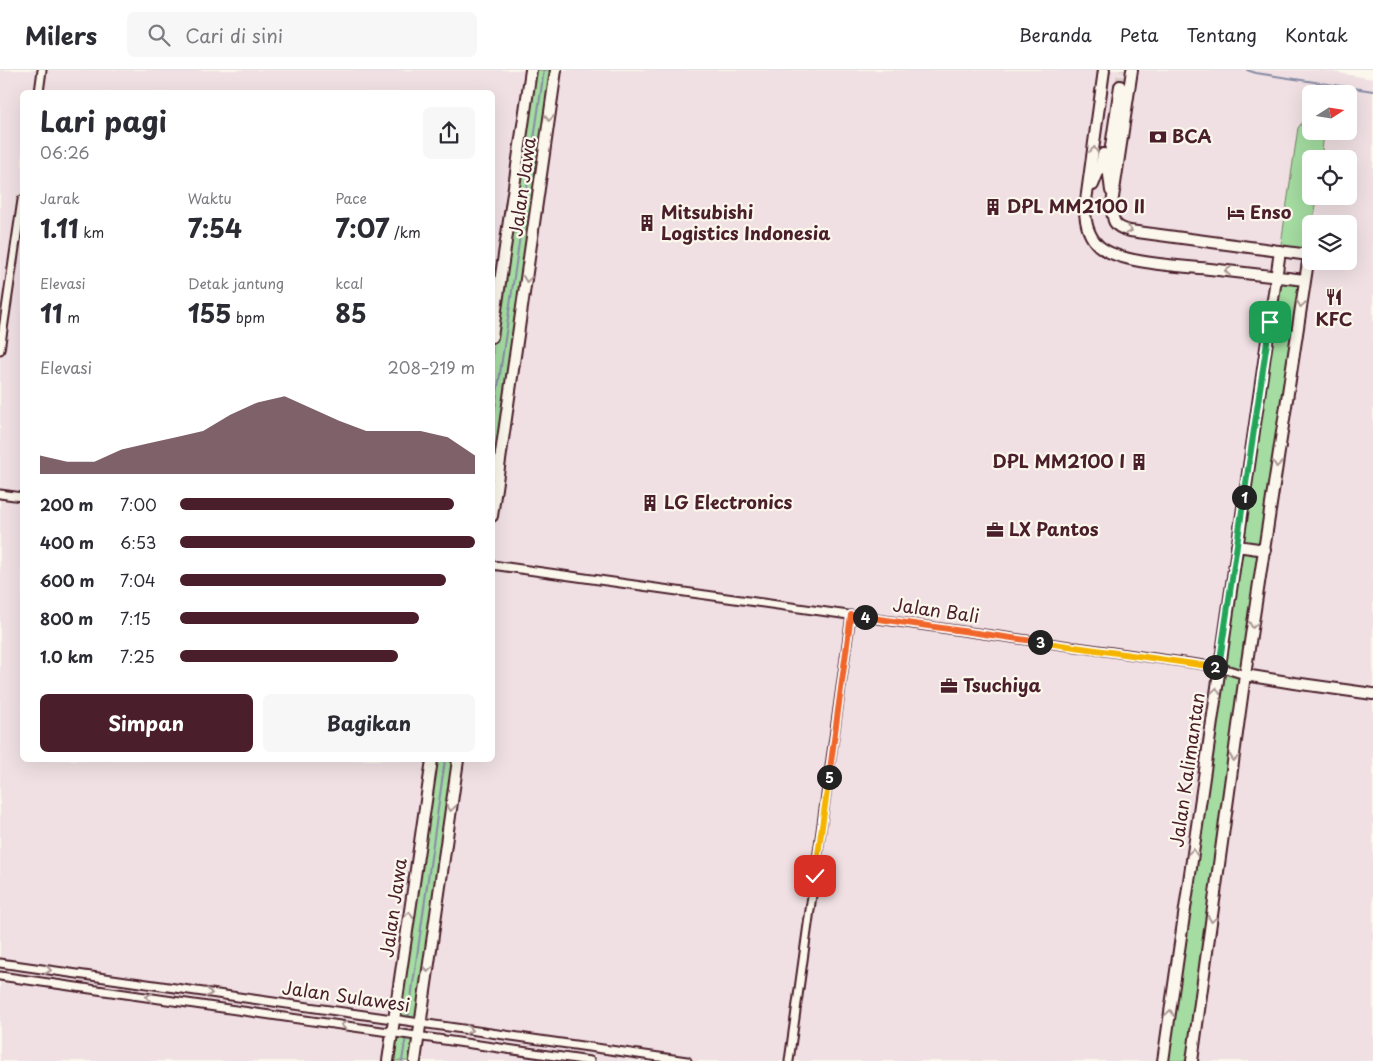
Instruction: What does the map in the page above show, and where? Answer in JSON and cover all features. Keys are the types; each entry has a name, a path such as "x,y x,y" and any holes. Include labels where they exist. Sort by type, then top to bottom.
{"street":[{"path":"38,90 42,70"},
{"name":"Jalan Jawa","path":"495,316 531,70"},
{"name":"Jalan Jawa","path":"495,495 556,70"},
{"path":"1104,71 1085,221 1090,234 1099,246 1121,257 1305,280"},
{"path":"1112,204 1131,72"},
{"path":"1087,200 1102,165 1117,86 1108,167 1112,216 1116,224 1122,229 1309,255 1245,675 1192,1061"},
{"path":"0,350 20,214"},
{"name":"Jalan Kalimantan","path":"1163,1061 1280,251"},
{"path":"0,494 20,498"},
{"path":"1237,546 1265,550"},
{"name":"Jalan Bali","path":"495,565 1219,667 1245,675 1294,684 1373,694"},
{"path":"789,1061 851,615"},
{"name":"Jalan Jawa","path":"388,1061 397,1020 432,762"},
{"path":"415,1061 416,1036 458,762"},
{"name":"Jalan Sulawesi","path":"0,963 687,1061"},
{"name":"Jalan Sulawesi","path":"0,976 590,1061"}],"shaded area":[{"path":"0,70 1321,70 1373,79 1373,1061 0,1061"}],"green space":[{"path":"531,70 556,70 495,501 495,322"},
{"path":"1302,123 1302,140 1323,140 1322,150 1302,150 1302,205 1315,205 1314,215 1302,215 1302,254 1280,251 1298,128"},
{"path":"1276,277 1305,280 1192,1061 1163,1061"},
{"path":"432,762 458,762 420,1023 394,1019"},
{"path":"392,1032 419,1036 415,1061 388,1061"}],"waterway":[{"path":"495,408 544,70"},
{"path":"1247,70 1373,91"},
{"path":"408,1019 445,762"},
{"path":"402,1061 406,1036"}],"tunnel":[{"path":"1120,86 1122,70"}],"place":[{"name":"BCA","path":"1158,137"},
{"name":"DPL MM2100 II","path":"993,207"},
{"name":"Enso","path":"1236,213"},
{"name":"Mitsubishi Logistics Indonesia","path":"647,223"},
{"name":"KFC","path":"1334,297"},
{"name":"DPL MM2100 I","path":"1139,462"},
{"name":"LG Electronics","path":"650,503"},
{"name":"LX Pantos","path":"995,530"},
{"name":"Tsuchiya","path":"949,686"}],"route":[{"path":"815,876 851,615 1219,667 1270,322"}]}
